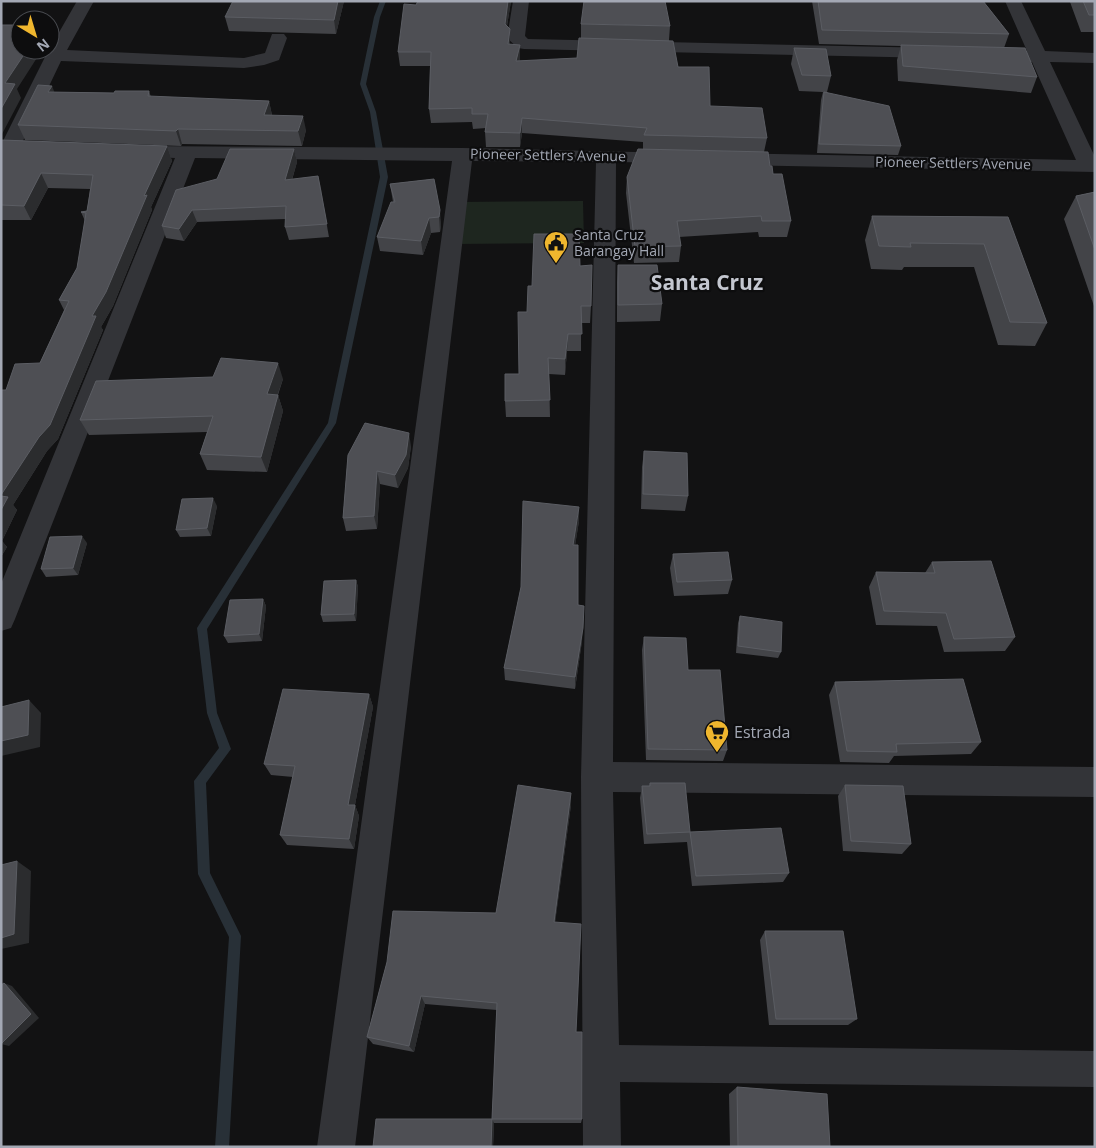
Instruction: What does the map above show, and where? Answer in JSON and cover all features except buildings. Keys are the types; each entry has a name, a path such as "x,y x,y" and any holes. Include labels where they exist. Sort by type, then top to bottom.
{"street":[{"path":"60,46 86,1"},
{"path":"521,1 516,38 524,44 949,54"},
{"path":"1013,1 1092,166"},
{"path":"60,55 249,62 273,56 278,38"},
{"path":"979,54 1095,58"},
{"path":"30,148 6,147 52,60"},
{"name":"Pioneer Settlers Avenue","path":"108,151 187,154 463,154 685,158"},
{"path":"1,619 187,154"},
{"path":"336,1147 463,154"},
{"path":"602,1147 597,776 606,156"},
{"name":"Pioneer Settlers Avenue","path":"715,158 1092,166"},
{"path":"597,776 1095,782"},
{"path":"601,1063 1095,1069"}],"shaded area":[{"path":"583,201 584,243 457,244 460,202"}],"waterway":[{"path":"222,1147 235,936 204,874 200,781 225,749 212,713 202,628 332,423 384,177 373,112 363,84 377,17 383,1"}],"place":[{"name":"Santa Cruz Barangay Hall","path":"556,264"},
{"name":"Estrada","path":"717,753"}],"district":[{"name":"Santa Cruz","path":"707,283"}]}
